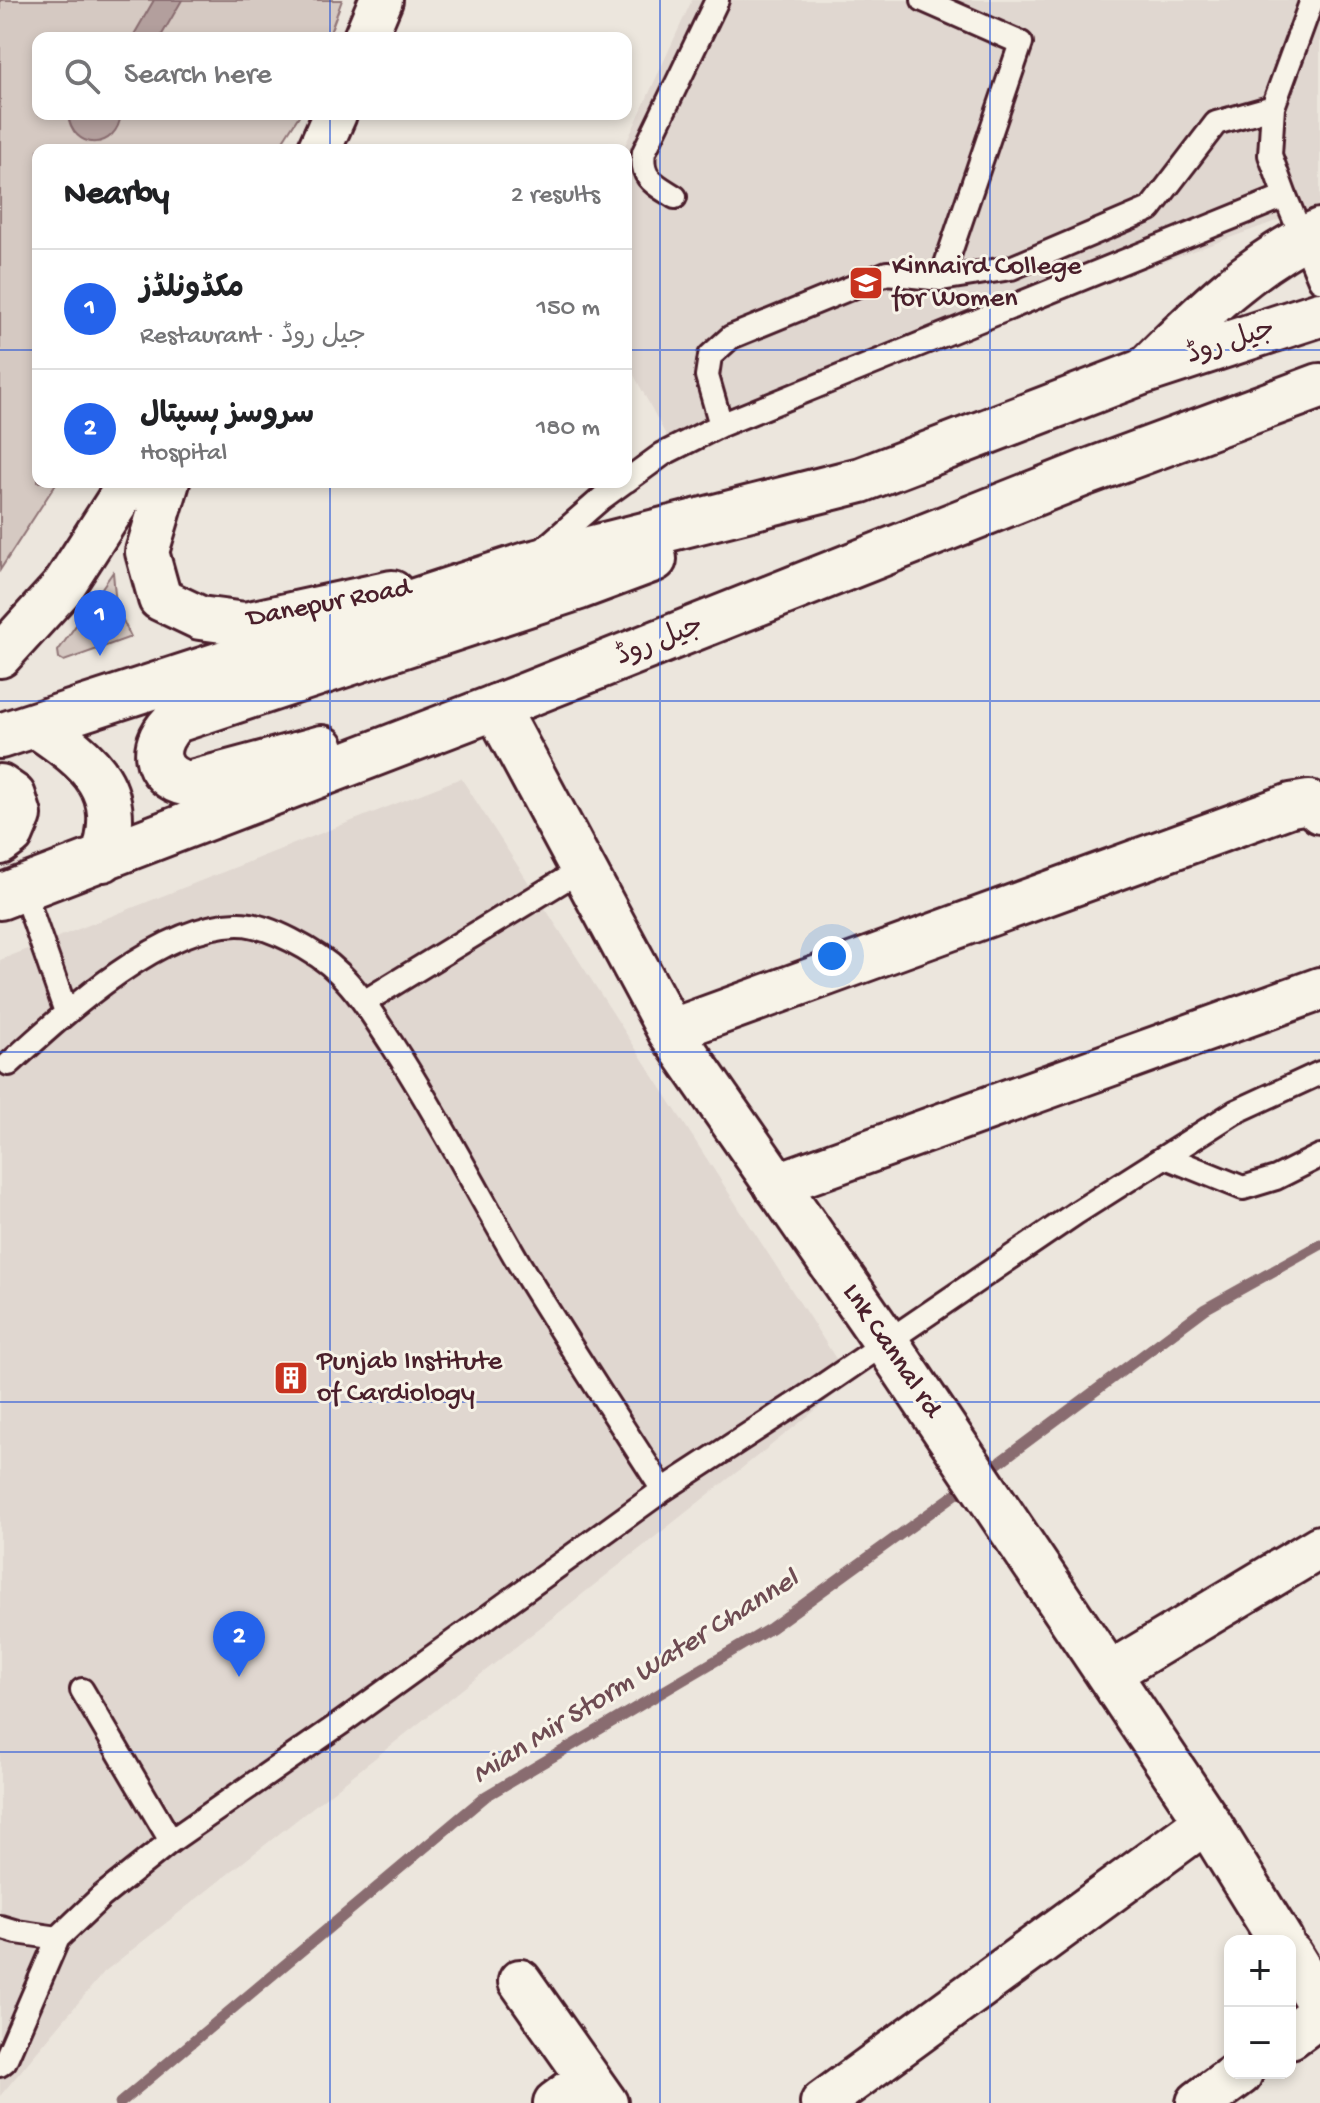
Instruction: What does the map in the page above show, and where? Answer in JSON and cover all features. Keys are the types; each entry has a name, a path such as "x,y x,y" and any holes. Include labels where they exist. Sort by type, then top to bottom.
{"main road":[{"name":"جیل روڈ","path":"19,731 526,565 861,480 1142,372 1320,314"},
{"name":"جیل روڈ","path":"12,893 496,707 1085,473 1317,389"},
{"path":"496,707 432,717 188,784 169,776 159,763 158,743 163,731 176,720 579,587 861,480"},
{"name":"Lnk Cannal rd","path":"496,707 670,1031 991,1498 1207,1821 1277,1935"},
{"path":"19,731 85,760 98,775 107,801 111,836 103,859"},
{"path":"0,787 13,796 19,815 11,834 0,842"},
{"path":"1296,1965 1320,2004"},
{"path":"1296,2032 1320,2014"},
{"path":"1199,2103 1232,2079"}],"street":[{"path":"368,32 381,0"},
{"path":"322,144 332,120"},
{"path":"1142,372 1211,303 1250,272 1311,234"},
{"path":"0,656 62,588 126,488"},
{"name":"Danepur Road","path":"166,488 147,552 160,599 200,618 245,624 526,565"},
{"path":"670,1031 1291,805 1309,802 1320,812"},
{"path":"775,1185 1320,989"},
{"path":"1108,1674 1320,1547"},
{"path":"822,2103 1207,1821"},
{"path":"520,1981 597,2091 555,2103"}],"lane":[{"path":"675,197 650,180 642,167 644,152 717,0"},
{"path":"923,0 1021,43 941,279"},
{"path":"1312,0 1273,107 1270,155 1285,196 1311,234 1320,280"},
{"path":"721,425 707,376 710,356 731,337 887,273 941,279 1011,268 1150,209 1216,123 1273,107"},
{"path":"632,476 663,454 721,425 1285,196"},
{"path":"526,565 616,488"},
{"path":"364,1002 582,869"},
{"path":"12,893 66,1012"},
{"path":"9,1064 66,1012 114,975 184,937 238,924 270,931 309,951 338,972 364,1002 423,1091 520,1265 663,1490"},
{"path":"0,2065 5,2061 58,1938 101,1897 171,1841 663,1490 1076,1213 1235,1112 1320,1073"},
{"path":"1166,1157 1243,1188 1276,1178 1320,1156"},
{"path":"82,1690 171,1841"},
{"path":"0,1927 58,1938"}],"shaded area":[{"path":"0,0 342,0 330,32 32,32 32,120 296,120 281,144 32,144 32,488 53,488 0,570"},
{"path":"154,0 182,0 163,32 135,32"},
{"name":"Kinnaird College for Women","path":"692,0 1320,0 1320,205 669,441 632,371 632,144 626,144"},
{"path":"70,120 120,120 112,135 94,142 77,135"},
{"path":"113,572 116,606 131,637 64,661 59,658 58,651"},
{"path":"461,778 851,1382 104,1972 0,2096 0,960"}],"waterway":[{"name":"Mian Mir Storm Water Channel","path":"985,1473 1205,1309 1320,1245"},
{"name":"Mian Mir Storm Water Channel","path":"120,2103 486,1796 771,1628 971,1483"}],"place":[{"name":"Kinnaird College for Women","path":"866,283"},
{"name":"مکڈونلڈز","path":"100,656"},
{"name":"Punjab Institute of Cardiology","path":"291,1378"},
{"name":"سروسز ہسپتال","path":"239,1677"}]}
